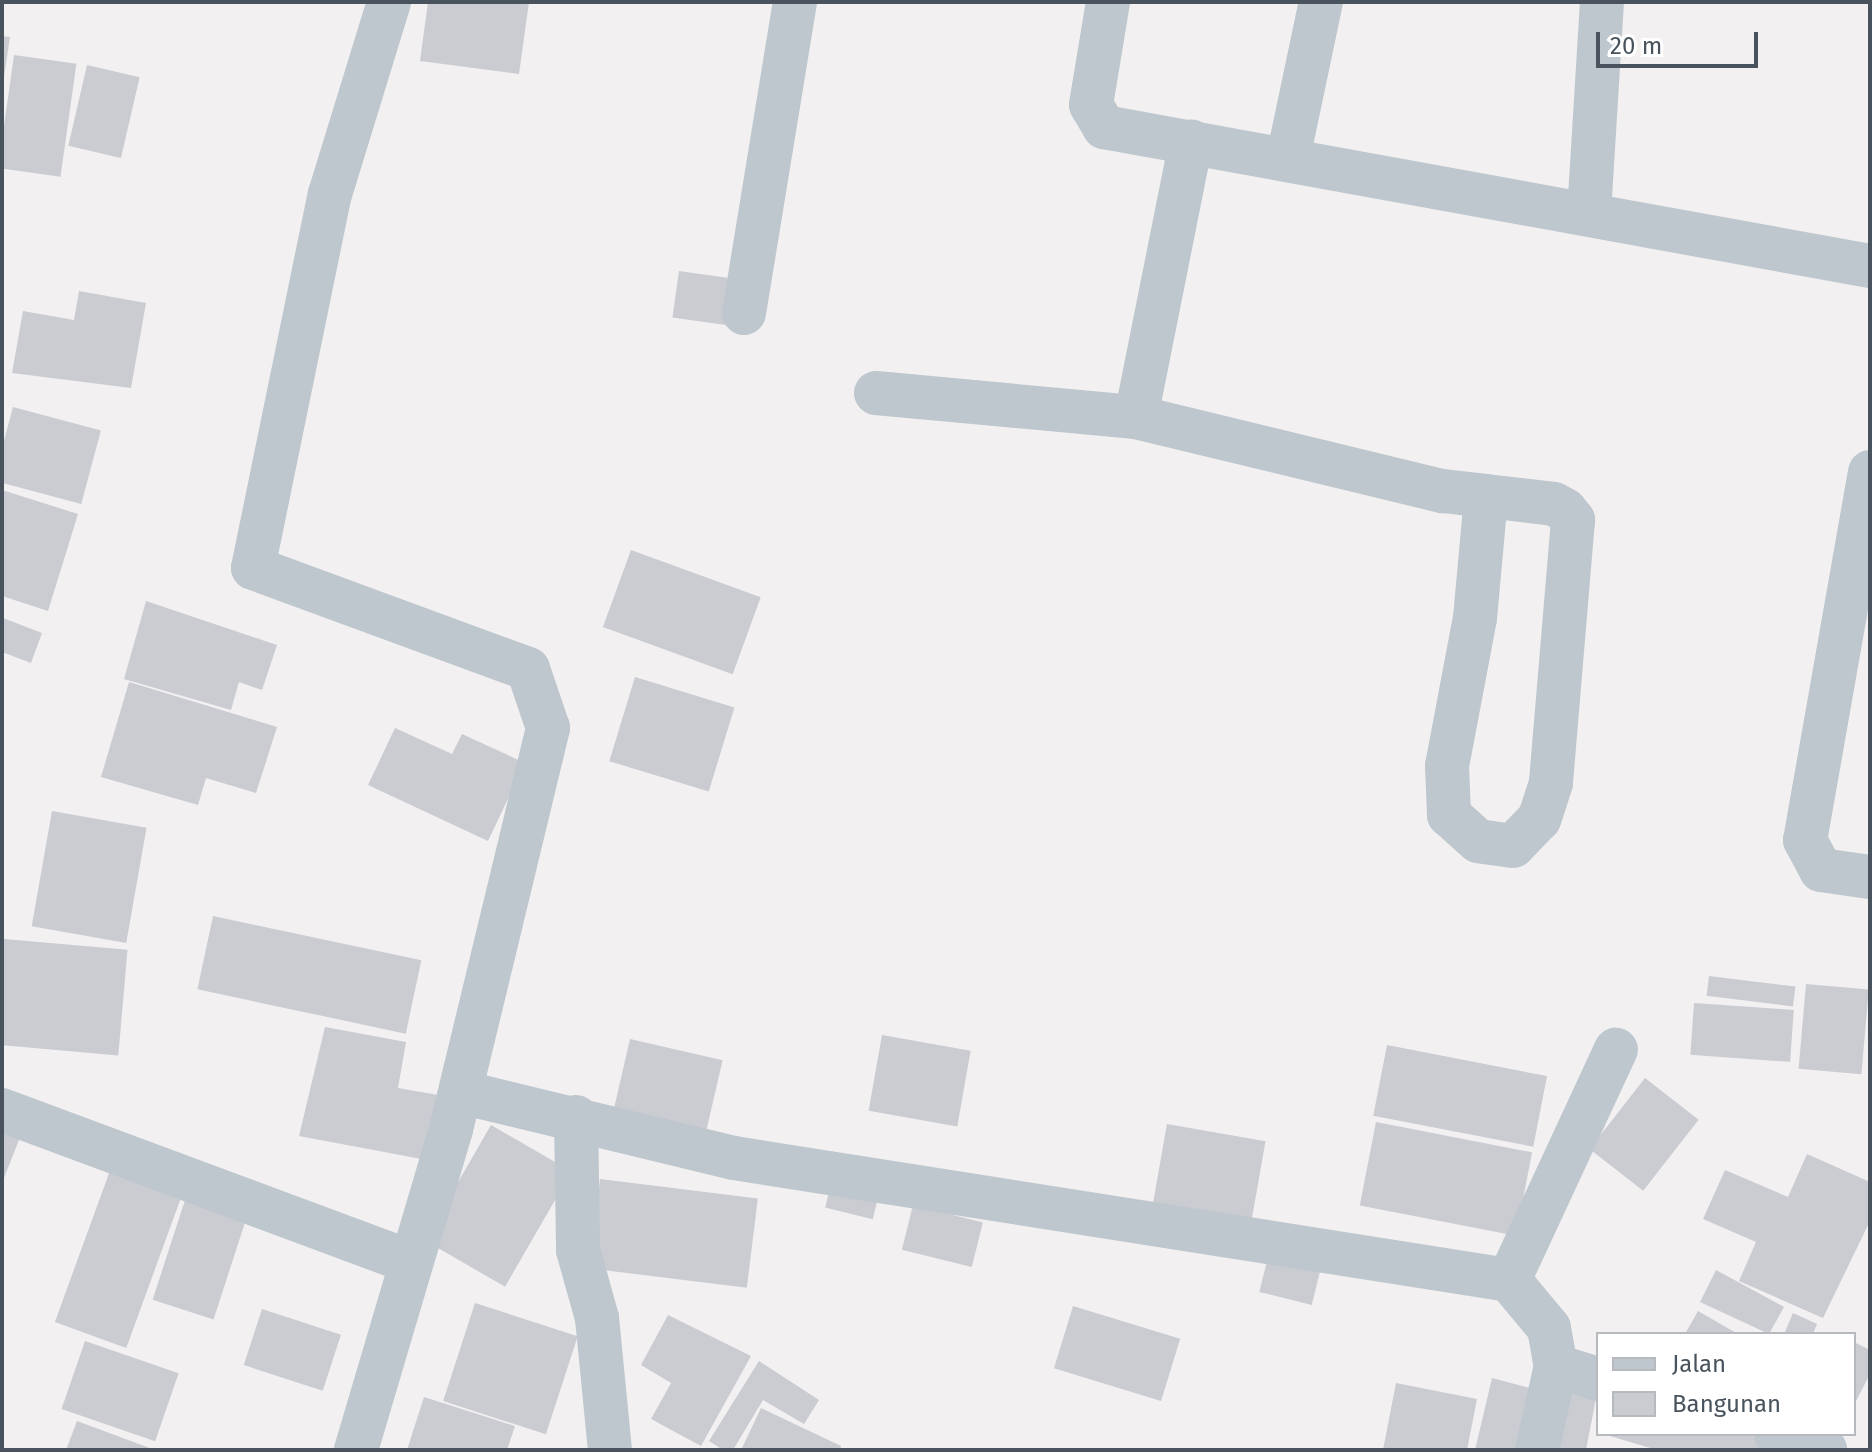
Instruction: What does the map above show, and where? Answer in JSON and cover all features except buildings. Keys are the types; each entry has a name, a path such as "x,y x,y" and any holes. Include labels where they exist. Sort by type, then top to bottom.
{"street":[{"path":"356,1450 408,1261 461,1092 548,728 543,698 528,669 265,576 251,560 330,194 389,2"},
{"path":"744,313 795,2"},
{"path":"1108,2 1093,119 1191,141 1870,266"},
{"path":"1288,158 1321,2"},
{"path":"1589,214 1602,2"},
{"path":"1136,417 1191,141"},
{"path":"876,393 1136,417 1486,496 1554,504 1573,520 1551,783 1539,819 1513,846 1478,841 1449,815 1447,766 1475,618 1486,496"},
{"path":"1870,472 1805,840 1821,870 1870,877"},
{"path":"1509,1280 1616,1050"},
{"path":"461,1092 576,1117 734,1158 1509,1280 1549,1328 1556,1366 1537,1450"},
{"path":"2,1110 408,1261"},
{"path":"576,1117 578,1250 597,1318 610,1450"},
{"path":"1556,1366 1596,1378"},
{"path":"1782,1436 1825,1450"}]}
